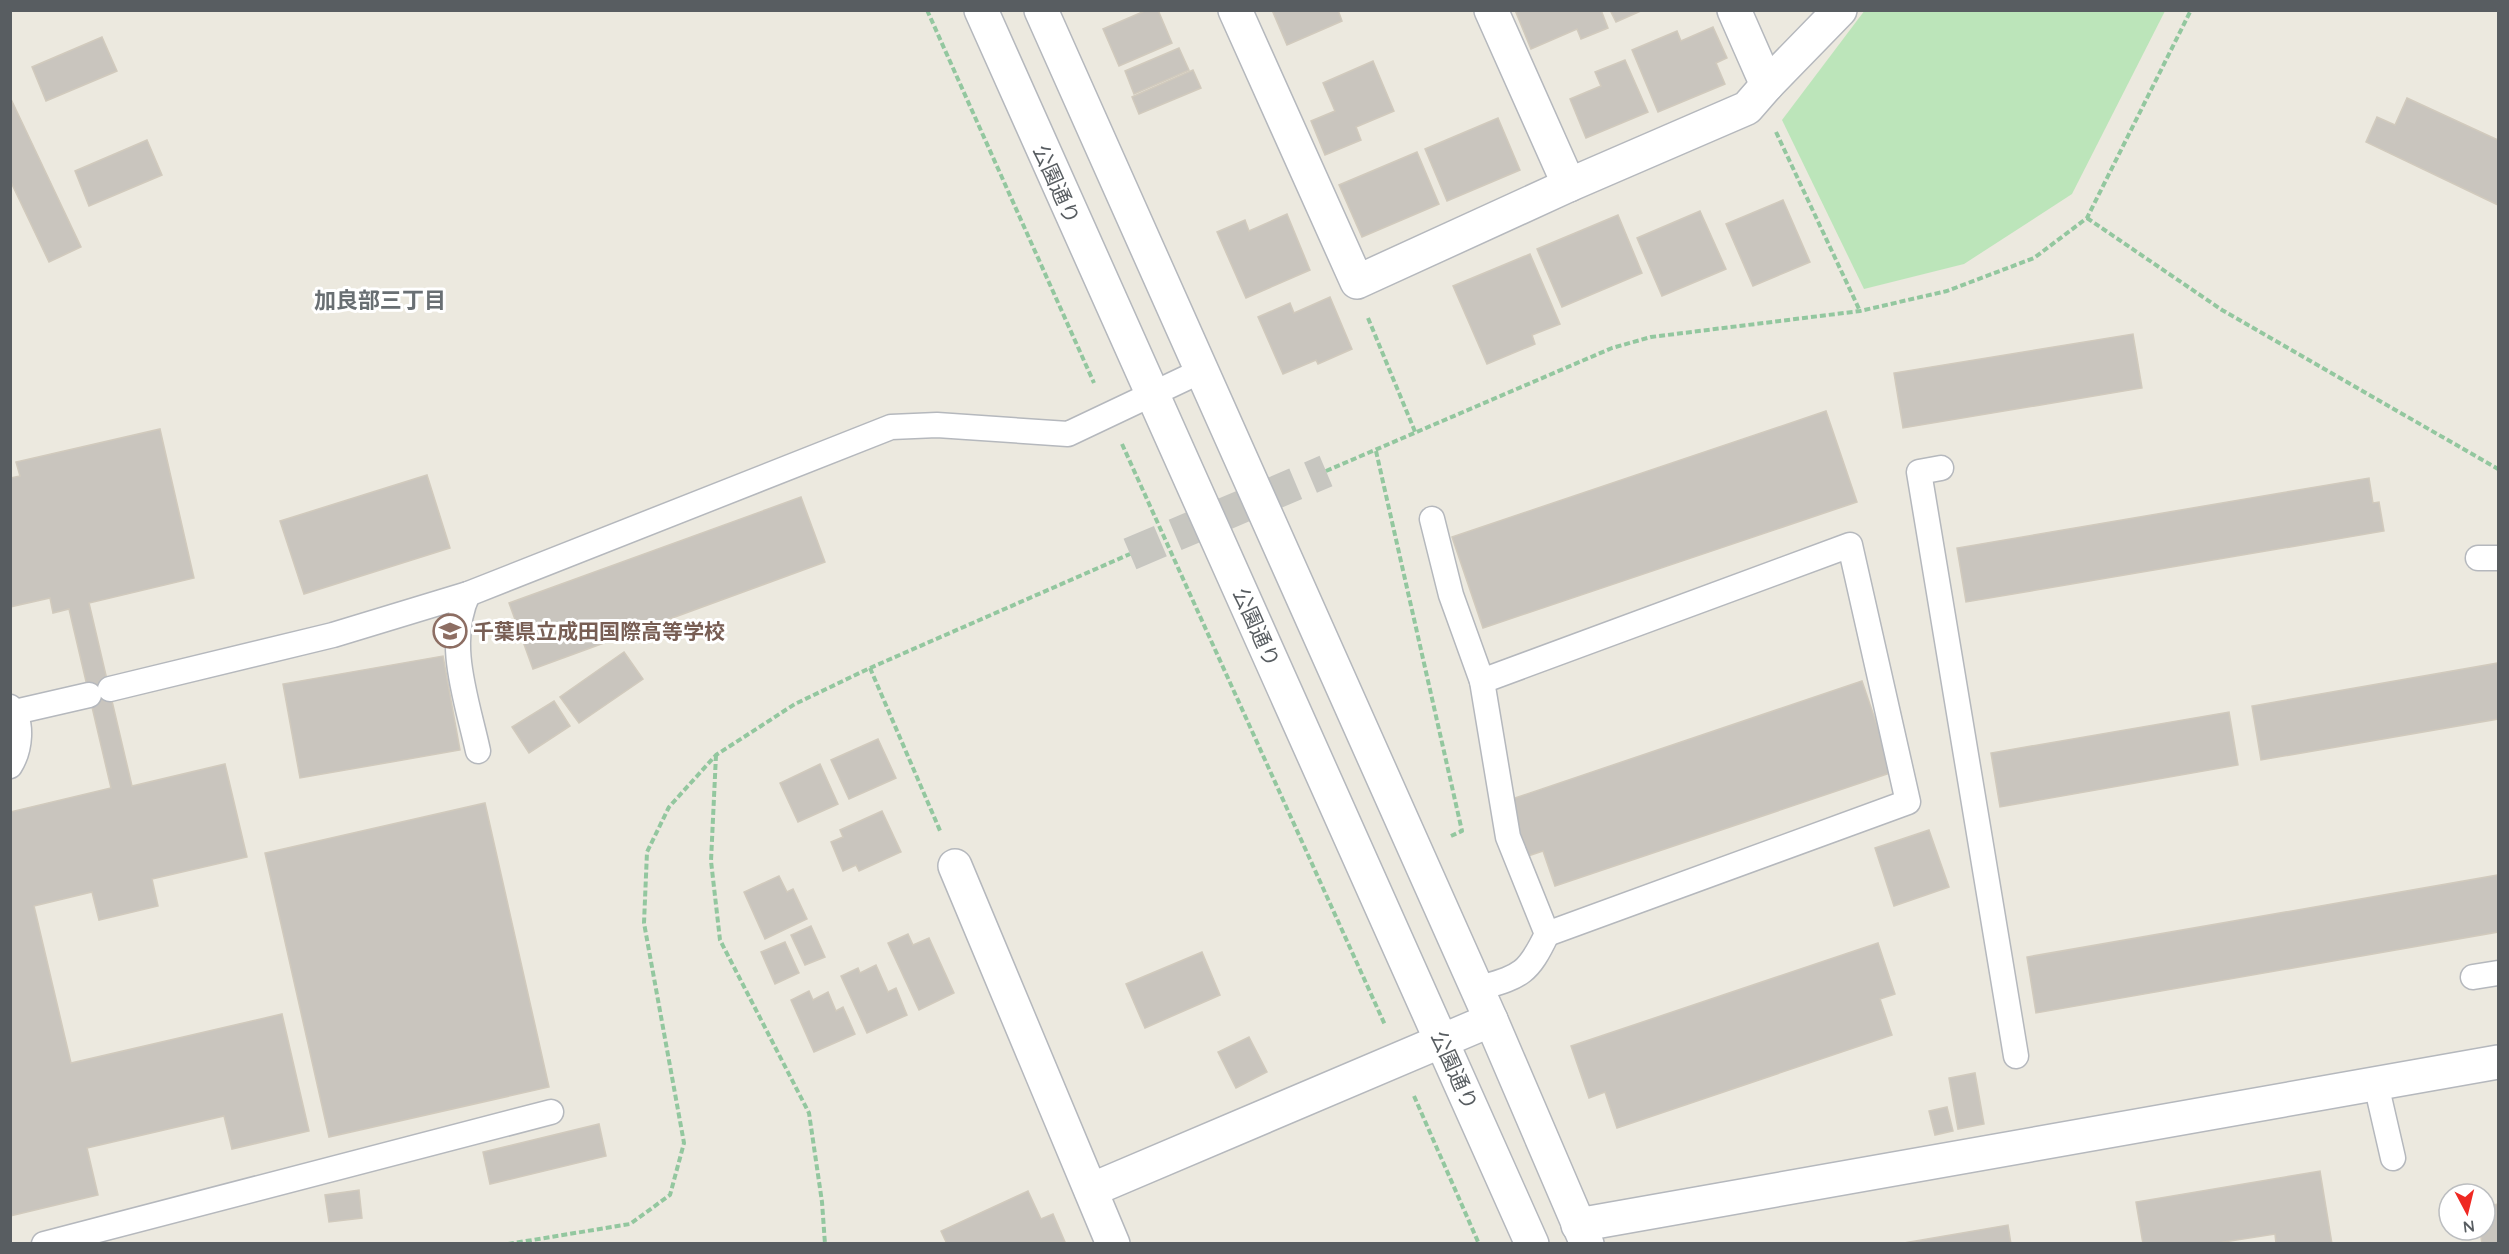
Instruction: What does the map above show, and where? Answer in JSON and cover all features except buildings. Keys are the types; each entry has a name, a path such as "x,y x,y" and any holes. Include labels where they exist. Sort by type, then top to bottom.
{"street":[{"name":"公園通り","path":"981,10 1532,1244"},
{"path":"1041,10 1491,1020 1583,1234 2499,1062"},
{"path":"1235,10 1358,282 1569,185 1747,108 1840,10"},
{"path":"1491,10 1569,185"},
{"path":"1734,10 1763,90"},
{"path":"955,866 1113,1244"},
{"path":"1091,1190 1491,1020"}],"lane":[{"path":"10,766 20,740 13,710 99,692 333,635 468,594 891,427 937,425 1068,434 1202,371"},
{"path":"1941,468 1918,472 2016,1056"},
{"path":"1432,519 1451,595 1482,681 1508,837 1547,934"},
{"path":"1477,989 1517,977 1534,962 1547,934 1908,802 1850,545 1482,681"},
{"path":"468,594 460,609 456,650 478,751"},
{"path":"2473,977 2499,973"},
{"path":"2376,1084 2393,1158"},
{"path":"44,1244 551,1112"}],"path":[{"path":"927,10 1382,1019 1479,1244"},
{"path":"1326,471 1612,348 1651,337 1860,311 1947,291 2034,258 2087,218 2191,10"},
{"path":"1763,90 1860,311"},
{"path":"2087,218 2222,310 2499,469"},
{"path":"1358,282 1358,294 1416,434"},
{"path":"1377,451 1462,831 1446,839"},
{"path":"508,1244 630,1224 670,1196 684,1143 644,923 646,852 669,807 716,755 795,704 870,668 1130,554"},
{"path":"870,668 955,866"},
{"path":"716,755 711,861 720,940 809,1113 822,1202 825,1244"}],"green space":[{"path":"1865,10 2165,11 2072,194 1964,264 1864,289 1782,120"}],"tunnel":[{"path":"1130,554 1326,471"}],"place":[{"name":"千葉県立成田国際高等学校","path":"450,631"}],"district":[{"name":"加良部三丁目","path":"380,300"}]}
